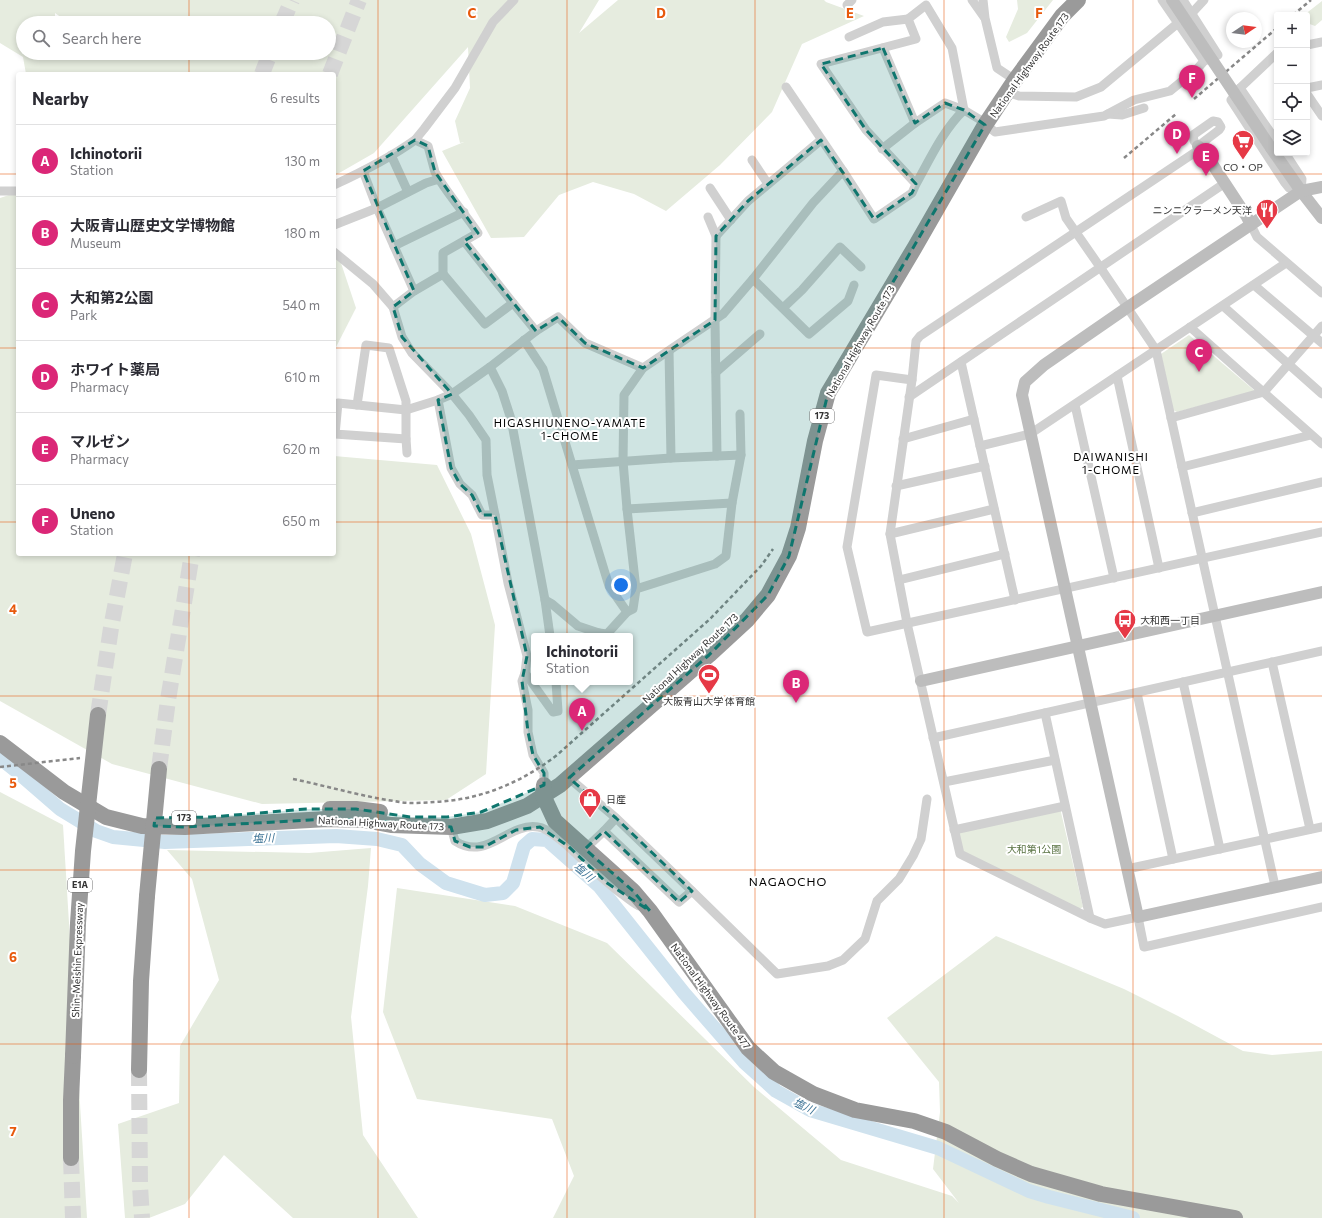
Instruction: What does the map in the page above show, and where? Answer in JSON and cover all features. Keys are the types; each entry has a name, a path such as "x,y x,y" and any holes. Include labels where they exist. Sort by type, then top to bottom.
{"highway":[{"name":"National Highway Route 173","path":"1010,82 1038,31 1065,0"},
{"name":"National Highway Route 173","path":"0,743 64,792 106,817 142,826 185,827 327,819 364,820 391,825 451,826 487,821 527,806 712,640 755,598 775,567 787,535 810,419 824,380 982,122 1010,82 1062,16 1078,0"},
{"name":"National Highway Route 173","path":"0,734 26,751 69,787 99,804 132,816 163,818 211,817 306,809 356,809 410,817 446,817 482,812 527,794 544,790 569,778 709,655 747,620 768,595 789,556 798,528 815,441 828,393 915,247 982,122"},
{"name":"Shin-Meishin Expressway","path":"70,1158 78,923 82,858 98,715"},
{"path":"139,1070 141,981 147,896 159,769"},
{"name":"National Highway Route 477","path":"544,790 556,821 585,849 633,891 650,911 748,1048 774,1072 813,1094 855,1110 914,1122 946,1132 997,1159 1032,1174 1101,1194 1234,1218"}],"street":[{"path":"336,184 363,171 415,140 455,88 493,22 514,0"},
{"path":"972,0 985,18"},
{"path":"983,0 985,18 998,68 1019,96 1076,97 1101,87 1192,13 1204,0"},
{"path":"1162,0 1204,61"},
{"path":"1172,0 1274,145"},
{"path":"882,149 915,123 945,103 964,110 995,132 1100,117 1134,100 1170,91 1198,68 1204,61 1218,55 1183,0"},
{"path":"849,37 883,22 908,18 927,3 952,48 964,110"},
{"path":"908,18 916,39 821,64 866,130 916,184"},
{"path":"1310,44 1322,42"},
{"path":"883,48 915,123"},
{"path":"1274,56 1240,88 1231,99 1232,104 1285,183 1289,188 1301,191"},
{"path":"1310,87 1322,85"},
{"path":"786,87 874,219 912,193 934,151 954,119 964,110"},
{"path":"1240,88 1274,145"},
{"path":"1310,98 1322,116"},
{"path":"1108,114 1122,115 1144,108"},
{"path":"1322,293 1257,237 1247,217 1205,153 1199,147 1193,138 1195,134 1213,121 1218,122 1221,128 1199,147 920,336 916,341 912,380 890,534 907,623 960,854 1105,924 1322,877"},
{"path":"415,140 428,146 435,172 439,179 478,233 443,253 443,274 485,324 513,302"},
{"path":"716,236 748,201 821,140"},
{"path":"391,155 408,192"},
{"path":"1280,156 1301,191 1322,218"},
{"path":"1287,156 1302,179 1301,191"},
{"path":"752,160 768,184"},
{"path":"363,171 377,208 414,291"},
{"path":"608,633 627,612 633,609 636,589 623,461 624,395 643,368 723,314 753,279 813,202 843,171"},
{"path":"336,224 377,208 426,183 439,179"},
{"path":"909,397 1225,183"},
{"path":"1322,187 1301,191 1044,365 1025,382 1022,395 1144,947 1322,908"},
{"path":"710,188 731,220"},
{"path":"0,191 16,191"},
{"path":"1026,217 1061,201 1066,218 1156,350 1275,886"},
{"path":"394,246 464,212"},
{"path":"708,217 716,236 715,320 717,456"},
{"path":"464,241 536,331"},
{"path":"783,308 802,290 840,247 861,267"},
{"path":"336,254 374,284 393,307 402,337 412,353 452,394 486,440 487,475 508,583 527,656 526,673 522,681 528,710 528,732 533,755 544,773 544,790"},
{"path":"980,446 1030,434 1286,263"},
{"path":"393,307 414,291 443,274"},
{"path":"753,279 809,334 848,300 854,285"},
{"path":"1254,284 1322,343"},
{"path":"1223,306 1322,394"},
{"path":"336,424 338,403 406,410 452,394 536,331 558,317 585,343 643,368"},
{"path":"1171,418 1264,392 1322,326"},
{"path":"1190,327 1322,444"},
{"path":"716,372 760,334"},
{"path":"524,340 543,368 609,586 627,612"},
{"path":"358,405 366,345 389,348 406,401 407,453"},
{"path":"668,351 671,458"},
{"path":"961,362 1015,600"},
{"path":"490,367 502,391 511,419 545,600 550,633"},
{"path":"912,380 876,375 847,547 867,632 1322,532"},
{"path":"1117,376 1159,568"},
{"path":"438,400 451,468 460,484 472,495 482,515 495,515"},
{"path":"1075,404 1114,578"},
{"path":"636,589 715,564 726,556 732,503 740,455 740,414"},
{"path":"903,439 974,420"},
{"path":"336,434 406,439"},
{"path":"1182,466 1311,435"},
{"path":"572,465 740,455"},
{"path":"896,486 985,466"},
{"path":"1192,513 1322,482"},
{"path":"627,508 732,503"},
{"path":"890,534 994,509"},
{"path":"899,580 1005,554"},
{"path":"921,681 1322,592"},
{"path":"545,600 578,626 596,633"},
{"path":"933,738 1322,651"},
{"path":"1272,662 1310,830"},
{"path":"526,673 531,680"},
{"path":"1183,682 1220,849"},
{"path":"534,685 553,712 558,711 556,685"},
{"path":"1137,692 1173,859"},
{"path":"1045,713 1090,918"},
{"path":"944,782 1055,760"},
{"path":"569,778 616,818 777,974 828,966 843,960 865,939 877,901 899,879 921,839 927,799"},
{"path":"954,830 1065,806"},
{"path":"585,849 616,818"},
{"path":"451,826 455,841 460,845 470,847 484,846 516,830 529,826 540,827 551,832 568,846 607,883 636,904 650,911"},
{"path":"1127,869 1322,827"},
{"path":"604,831 679,902 692,890"}],"highlighted area":[{"path":"883,48 915,123 945,103 964,110 985,125 828,393 789,556 768,595 709,655 569,778 616,818 692,891 679,902 604,831 585,849 633,891 650,911 607,883 568,846 540,827 516,830 484,847 470,847 455,841 451,827 364,820 327,819 185,827 154,826 155,818 211,817 306,809 356,809 410,817 447,817 481,812 544,785 544,773 533,755 528,732 522,681 527,656 495,515 482,515 472,495 460,484 451,468 438,400 452,394 402,337 393,307 414,291 363,171 415,140 428,146 435,172 478,233 464,241 536,331 558,317 585,343 643,368 715,320 716,236 748,201 821,140 874,219 912,193 916,184 866,130 821,64"}],"green space":[{"path":"0,0 599,0 579,33 618,0 824,0 864,16 802,44 772,112 720,165 666,211 634,194 593,182 559,195 524,237 491,238 442,151 464,142 460,143 455,121 470,88 468,47 374,153 336,175 336,72 26,72 24,60 336,60 336,16 59,16 55,13 55,16 16,16 16,53 0,43"},
{"path":"1017,0 1053,0 1027,33 1009,42 1006,37 1018,9"},
{"path":"1322,1 1322,20 1315,26 1310,24 1310,12 1308,12"},
{"path":"16,193 16,556 336,556 336,456 437,465 471,534 495,625 486,774 446,800 262,804 112,764 0,701 0,198"},
{"path":"336,257 340,260 356,308 336,347"},
{"path":"1189,335 1255,391 1177,412 1173,410 1161,354"},
{"path":"0,792 63,825 87,1218 0,1218"},
{"name":"大和第1公園","path":"1060,808 1083,907 1079,909 961,851 957,831"},
{"path":"371,848 368,886 351,1017 363,1135 418,1218 293,1218 224,1155 185,1204 149,1218 125,1218 118,1124 179,1103 180,1046 219,980 192,879 167,850 309,853"},
{"path":"397,888 515,906 607,943 754,1087 841,1160 952,1196 959,1203 933,1169 940,1112 939,1082 887,1018 996,936 1124,989 1243,1051 1272,1055 1322,1051 1322,1218 553,1218 574,1176 552,1119 417,1099 383,1012"}],"waterway":[{"name":"塩川","path":"0,758 60,809 96,831 113,837 165,842 336,836 377,839 402,845 420,864 446,883 485,895 503,893 513,883 524,846 532,839 547,840 599,886 684,993 744,1062 776,1091 810,1110 938,1148 1029,1191 1133,1218"}],"tunnel":[{"path":"285,16 292,0"},
{"path":"336,59 359,0"},
{"path":"263,72 267,60"},
{"path":"331,72 335,60"},
{"path":"98,715 111,628 125,556"},
{"path":"159,769 168,700 192,556"},
{"path":"139,1070 140,1186 142,1218"},
{"path":"71,1158 73,1218"}],"railway":[{"path":"1297,12 1311,0"},
{"path":"1194,99 1274,31"},
{"path":"1124,158 1176,114"},
{"path":"293,779 399,802 414,803 451,801 468,798 484,794 514,782 529,774 557,755 710,619 761,566 773,549"},
{"path":"0,767 80,758"}],"place":[{"name":"Uneno","path":"1192,98"},
{"name":"ホワイト薬局","path":"1177,154"},
{"name":"CO・OP","path":"1243,160"},
{"name":"マルゼン","path":"1206,176"},
{"name":"ニンニクラーメン天洋","path":"1267,230"},
{"name":"大和第2公園","path":"1199,372"},
{"name":"大和西一丁目","path":"1125,640"},
{"name":"大阪青山大学 体育館","path":"709,694"},
{"name":"大阪青山歴史文学博物館","path":"796,703"},
{"name":"Ichinotorii","path":"582,731"},
{"name":"日産","path":"590,818"}],"district":[{"name":"HIGASHIUNENO-YAMATE 1-CHOME","path":"570,429"},
{"name":"DAIWANISHI 1-CHOME","path":"1111,463"},
{"name":"NAGAOCHO","path":"788,882"}]}
